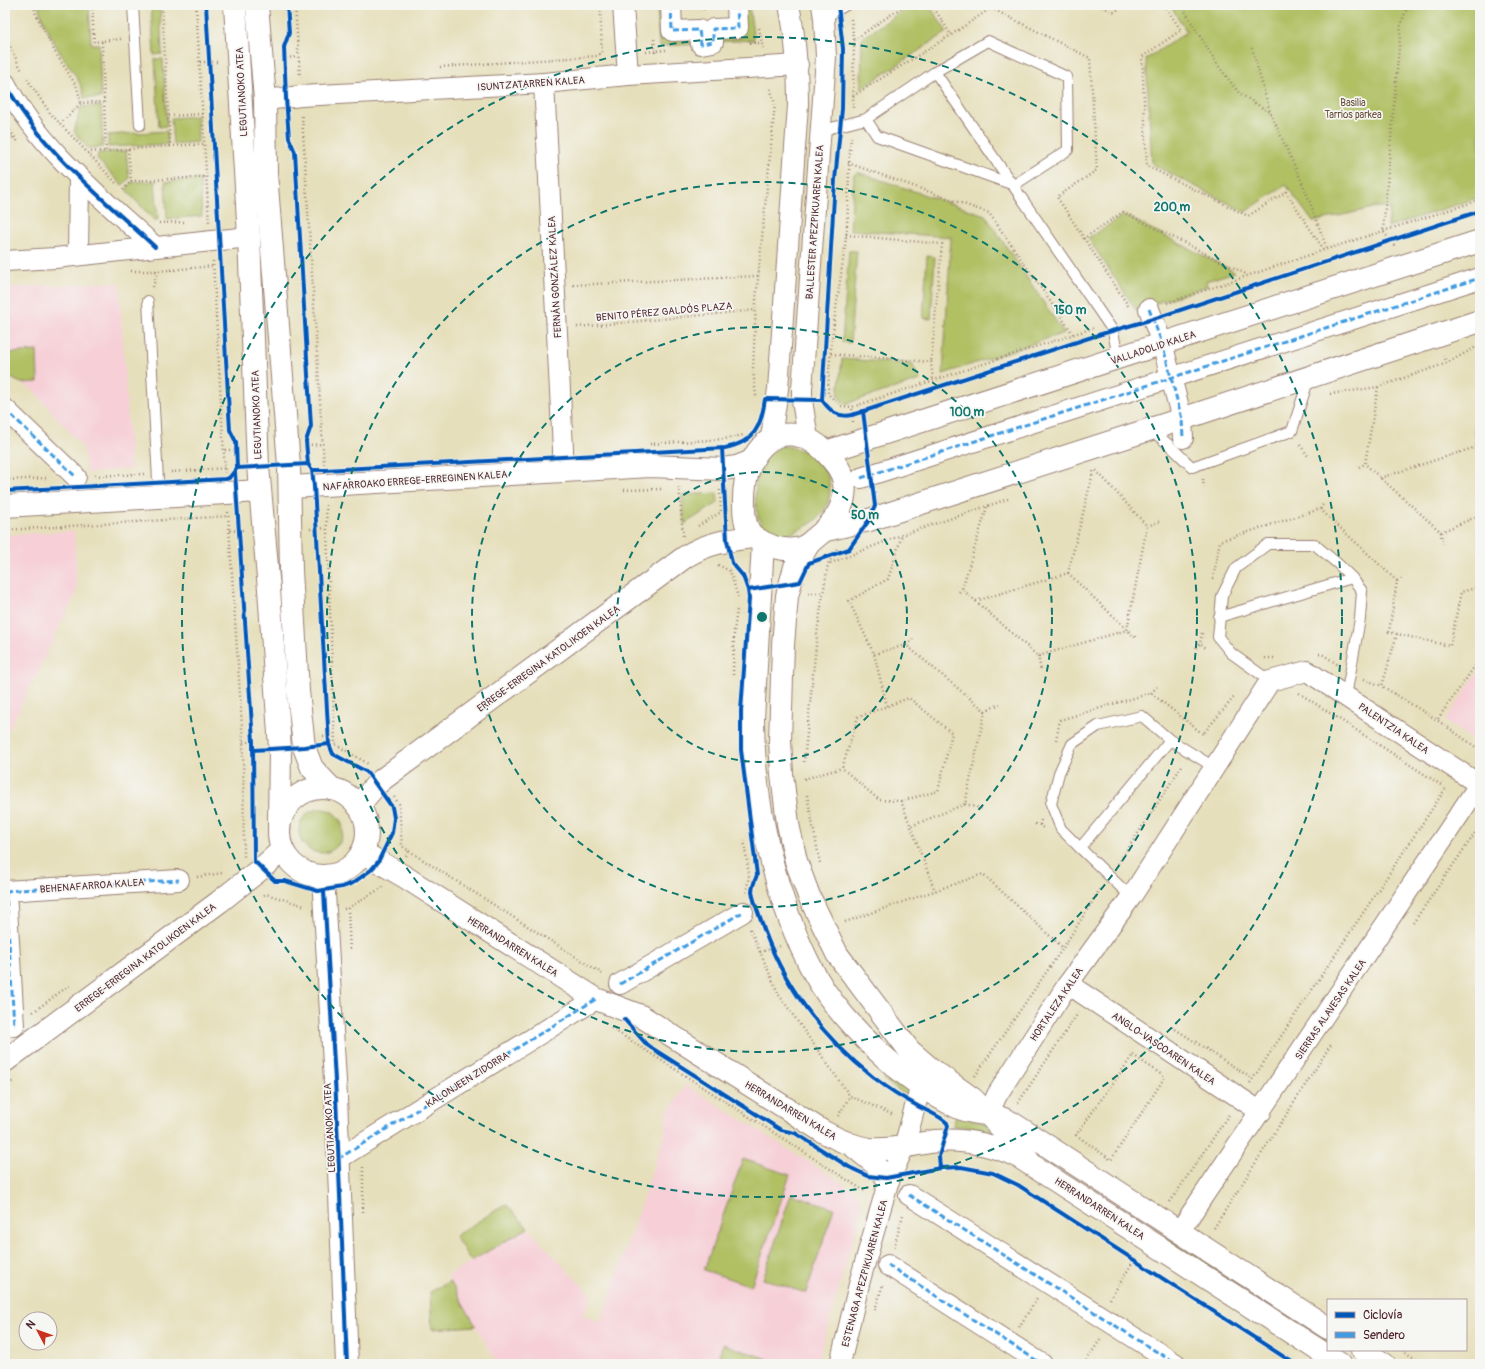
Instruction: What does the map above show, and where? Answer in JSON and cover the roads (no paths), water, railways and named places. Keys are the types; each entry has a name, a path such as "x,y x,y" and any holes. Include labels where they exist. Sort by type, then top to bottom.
{"main road":[{"name":"LEGUTIANOKO ATEA","path":"235,5 249,237 258,466 269,589 280,748 279,825"},
{"path":"256,5 265,100 266,173 290,487 291,571 298,691 304,747 312,768 332,789"},
{"name":"VALLADOLID KALEA","path":"826,452 1480,241"},
{"path":"826,530 869,520 1150,429 1182,429 1309,378 1480,321"},
{"path":"1032,1165 1011,1138 988,1115 973,1099 924,1063 909,1050 837,954 808,896 796,861 791,839 782,774 780,741 783,645 787,596 795,567 808,545 826,530 835,518 841,506 844,493 844,482 837,466 826,452 808,439 794,435 761,436 758,452 752,461 744,481 744,516 758,540 753,718 753,748 756,780 765,832 781,892 798,939 816,976 847,1020 865,1039 905,1074 958,1108 970,1112 988,1115 994,1116 1012,1123 1327,1327"},
{"name":"NAFARROAKO ERREGE-ERREGINEN KALEA","path":"5,506 260,491 290,487 325,475 563,470 650,466 721,477 737,466 752,461"},
{"name":"ERREGE-ERREGINA KATOLIKOEN KALEA","path":"358,806 383,779 686,558 706,546 727,540 758,540"},
{"path":"758,540 785,550 797,549 808,545"},
{"path":"320,788 332,789 342,792 351,798 358,806 367,829 366,837 362,852 349,866 341,871 323,876 310,874 299,869 289,861 282,850 279,838 279,825 282,814 298,795 308,790 320,788"},
{"name":"ERREGE-ERREGINA KATOLIKOEN KALEA","path":"11,1069 262,868 282,850"},
{"name":"HERRANDARREN KALEA","path":"362,852 389,883 596,999 641,1016 822,1131 849,1144 868,1149 904,1147 937,1141 981,1144 1005,1151 1032,1165 1340,1364"},
{"name":"LEGUTIANOKO ATEA","path":"323,876 347,1364"},
{"path":"1364,1351 1384,1364"}],"street":[{"path":"623,5 628,75"},
{"path":"671,5 672,31 699,30 701,44 713,42 713,29 738,28 737,5"},
{"path":"761,436 778,389 797,129 798,65 789,5"},
{"name":"BALLESTER APEZPIKUAREN KALEA","path":"808,439 802,400 802,389 826,57 823,11"},
{"name":"ISUNTZATARREN KALEA","path":"265,100 301,96 544,83 628,75 768,68 798,65"},
{"path":"5,83 13,98 38,132 79,177 155,247"},
{"name":"FERNÁN GONZÁLEZ KALEA","path":"544,83 563,470"},
{"path":"78,255 79,177"},
{"path":"5,261 56,258 249,237"},
{"path":"861,478 1480,278"},
{"path":"1139,308 1162,343 1182,429"},
{"path":"5,409 76,477"},
{"name":"PALENTZIA KALEA","path":"1270,681 1307,671 1480,785"},
{"name":"HORTALEZA KALEA","path":"988,1115 996,1095 1068,984 1131,897 1270,681"},
{"name":"SIERRAS ALAVESAS KALEA","path":"1179,1232 1480,785"},
{"name":"BEHENAFARROA KALEA","path":"6,891 179,880"},
{"path":"6,891 14,1026"},
{"path":"620,984 743,912"},
{"name":"ANGLO-VASCOAREN KALEA","path":"1068,984 1261,1112"},
{"name":"KALONJEEN ZIDORRA","path":"338,1159 596,999"},
{"name":"ESTENAGA APEZPIKUAREN KALEA","path":"840,1364 860,1280 888,1183 904,1147 921,1085 924,1063"},
{"path":"849,1144 881,1170 888,1183"},
{"path":"909,1195 1176,1364"},
{"path":"888,1265 1042,1364"}],"lane":[{"path":"133,5 140,125"},
{"path":"823,11 848,9"},
{"path":"821,129 866,119 935,72 988,41 1067,77 1068,150 1014,185"},
{"path":"935,72 1113,331 1118,358"},
{"path":"866,119 877,136 1014,185"},
{"path":"148,301 159,498"},
{"path":"1150,429 1192,467 1292,431 1309,378"},
{"path":"1270,681 1231,652 1218,637 1222,596 1236,568 1268,544 1314,544 1338,564 1362,591 1360,618 1346,696"},
{"path":"1219,617 1352,578"},
{"path":"1131,897 1061,829 1051,804 1059,773 1072,744 1098,726 1142,716 1170,740 1214,767"},
{"path":"1080,848 1170,740"}],"park label":[{"name":"Basilia Tarrios parkea","path":"1353,108"}]}
